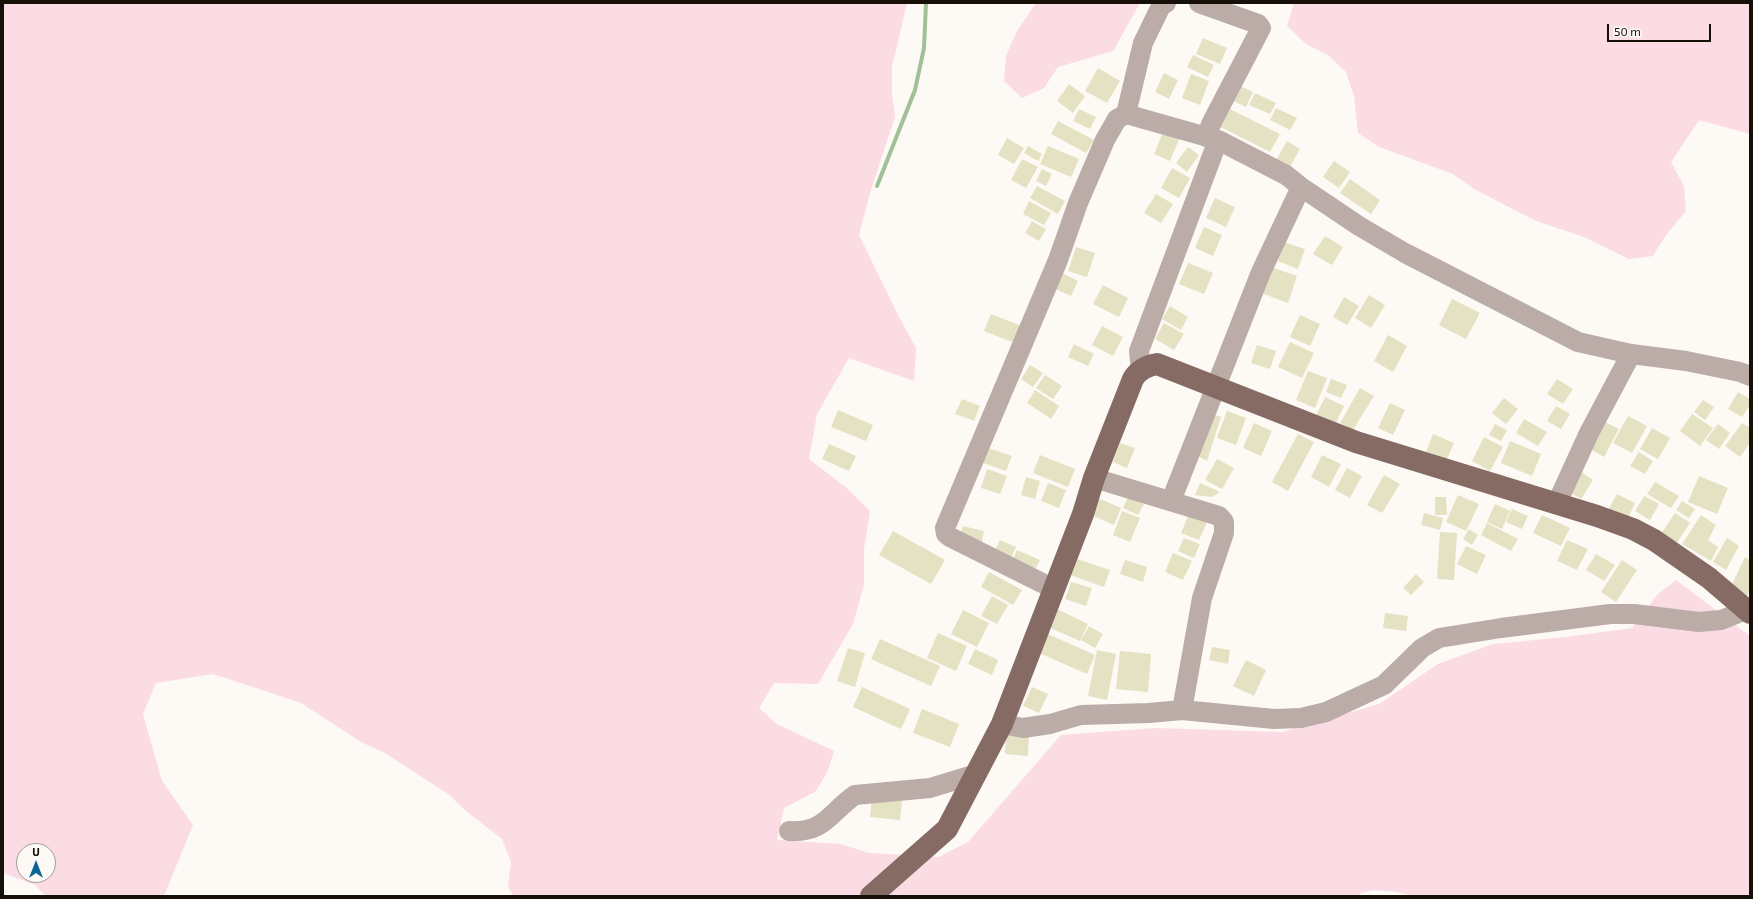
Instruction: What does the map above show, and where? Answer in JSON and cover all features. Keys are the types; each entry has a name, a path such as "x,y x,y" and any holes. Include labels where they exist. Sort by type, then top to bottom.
{"main road":[{"path":"871,896 944,833 1002,724 1054,589 1094,478 1133,379 1143,368 1157,364 1356,442 1557,503 1633,529 1654,540 1709,578 1748,611"}],"street":[{"path":"1126,114 1143,43 1161,6 1166,3"},
{"path":"1143,368 1140,362 1139,351 1212,139 1212,122 1261,28 1258,24 1199,3"},
{"path":"1054,589 950,537 946,534 945,528 1058,260 1078,203 1102,147 1117,119 1126,114 1212,139 1286,175 1301,188 1358,226 1405,253 1578,342 1632,354 1686,361 1740,372 1750,376"},
{"path":"1171,501 1261,272 1301,188"},
{"path":"1557,503 1589,433 1632,354"},
{"path":"1094,478 1219,516 1224,522 1224,528 1202,598 1182,710"},
{"path":"1002,724 1023,728 1050,724 1081,715 1148,713 1182,710 1274,720 1301,718 1326,712 1384,685 1422,648 1439,638 1501,628 1610,614 1634,614 1699,622 1721,620 1748,611"},
{"path":"789,831 803,832 815,828 823,823 846,801 855,795 930,788 976,774"}],"shaded area":[{"path":"3,3 907,3 892,67 892,93 895,117 870,193 859,235 897,313 916,348 914,381 849,358 817,414 809,459 848,489 870,511 864,549 864,585 853,624 818,684 774,683 759,708 777,724 834,751 827,773 815,792 784,808 777,840 841,844 869,853 939,857 968,842 1061,735 1156,728 1282,732 1379,704 1438,664 1493,644 1566,637 1632,628 1658,594 1676,580 1750,636 1750,896 1412,896 1384,891 1368,891 1357,896 513,896 508,887 511,862 502,839 466,811 448,794 385,753 361,742 301,703 213,674 156,683 143,714 162,781 193,825 164,896 45,896 35,885 30,883 56,883 56,843 16,843 16,878 3,873"},
{"path":"1036,3 1140,3 1113,51 1058,67 1044,88 1022,98 1004,81 1006,56 1017,31"},
{"path":"1294,3 1750,3 1750,134 1699,120 1671,162 1684,186 1686,211 1666,235 1653,256 1629,259 1584,237 1536,221 1474,189 1453,174 1379,147 1358,133 1354,96 1346,72 1328,55 1306,44 1287,26"}],"building":[{"path":"1203,38 1227,48 1220,64 1196,54"},
{"path":"1193,55 1214,65 1208,77 1187,67"},
{"path":"1098,68 1120,81 1107,103 1085,91"},
{"path":"1164,73 1178,80 1169,99 1155,92"},
{"path":"1191,74 1209,81 1200,105 1182,98"},
{"path":"1069,84 1085,96 1073,113 1057,101"},
{"path":"1236,84 1253,92 1246,107 1229,99"},
{"path":"1255,93 1276,103 1270,114 1249,105"},
{"path":"1222,105 1280,134 1270,152 1213,123"},
{"path":"1276,108 1297,118 1290,130 1270,120"},
{"path":"1079,109 1096,117 1090,129 1073,121"},
{"path":"1058,121 1094,140 1086,153 1051,134"},
{"path":"1165,128 1181,135 1170,161 1154,154"},
{"path":"1007,138 1024,148 1014,164 998,155"},
{"path":"1287,141 1300,149 1288,170 1275,162"},
{"path":"1028,146 1042,154 1038,161 1024,153"},
{"path":"1048,146 1079,159 1071,177 1040,164"},
{"path":"1188,147 1199,155 1187,172 1176,163"},
{"path":"1022,159 1038,167 1026,188 1011,180"},
{"path":"1334,161 1350,172 1339,188 1323,177"},
{"path":"1172,168 1190,178 1179,198 1161,188"},
{"path":"1042,169 1052,174 1046,186 1036,181"},
{"path":"1350,179 1380,200 1371,214 1340,193"},
{"path":"1037,186 1065,201 1058,214 1030,198"},
{"path":"1156,194 1173,204 1161,223 1144,213"},
{"path":"1215,198 1235,207 1226,227 1206,218"},
{"path":"1029,201 1051,213 1044,225 1023,214"},
{"path":"1032,221 1046,229 1039,241 1025,233"},
{"path":"1204,227 1222,235 1213,256 1195,248"},
{"path":"1325,236 1343,247 1332,265 1313,254"},
{"path":"1284,242 1305,249 1298,269 1278,261"},
{"path":"1076,247 1095,253 1087,277 1068,271"},
{"path":"1188,263 1213,273 1204,294 1179,284"},
{"path":"1271,267 1297,276 1288,303 1261,293"},
{"path":"1060,272 1078,281 1071,296 1053,288"},
{"path":"1103,285 1128,298 1119,317 1093,304"},
{"path":"1369,295 1385,305 1371,328 1355,318"},
{"path":"1344,297 1359,306 1347,325 1333,317"},
{"path":"1452,299 1480,313 1466,339 1439,325"},
{"path":"1170,306 1188,317 1181,330 1162,319"},
{"path":"991,314 1024,327 1017,344 984,331"},
{"path":"1300,315 1320,324 1310,346 1290,337"},
{"path":"1164,323 1184,334 1174,350 1155,339"},
{"path":"1102,326 1123,337 1113,356 1092,345"},
{"path":"1388,335 1407,346 1393,372 1374,361"},
{"path":"1290,342 1314,353 1302,378 1278,367"},
{"path":"1074,344 1094,354 1088,366 1068,357"},
{"path":"1257,345 1276,351 1270,369 1251,363"},
{"path":"1030,365 1043,373 1033,387 1021,379"},
{"path":"1308,371 1327,378 1315,408 1296,400"},
{"path":"1045,375 1062,386 1053,399 1036,388"},
{"path":"1331,379 1347,385 1341,398 1326,392"},
{"path":"1557,379 1573,389 1563,404 1547,394"},
{"path":"1360,388 1374,396 1353,430 1340,423"},
{"path":"1035,390 1059,406 1051,419 1027,403"},
{"path":"1738,392 1750,399 1750,405 1742,417 1728,409"},
{"path":"1325,397 1344,406 1335,425 1316,416"},
{"path":"1504,398 1518,409 1506,424 1492,413"},
{"path":"962,399 980,406 974,421 955,414"},
{"path":"1703,400 1714,407 1705,420 1694,412"},
{"path":"1390,403 1405,410 1393,435 1378,428"},
{"path":"1556,406 1570,414 1561,429 1547,421"},
{"path":"838,410 873,425 866,441 831,427"},
{"path":"1227,411 1246,418 1236,445 1217,438"},
{"path":"1209,413 1221,417 1207,461 1196,455"},
{"path":"1692,414 1713,428 1700,446 1680,431"},
{"path":"1628,416 1647,426 1632,453 1613,443"},
{"path":"1524,419 1547,432 1538,446 1516,433"},
{"path":"1605,422 1619,429 1604,457 1590,449"},
{"path":"1254,423 1272,431 1261,456 1243,448"},
{"path":"1742,423 1750,428 1750,443 1740,457 1725,446"},
{"path":"1495,424 1507,430 1501,441 1489,435"},
{"path":"1718,424 1730,433 1719,449 1706,440"},
{"path":"1652,428 1670,438 1658,459 1640,449"},
{"path":"1298,434 1314,442 1288,491 1272,482"},
{"path":"1433,434 1454,443 1446,461 1426,452"},
{"path":"1484,437 1503,447 1490,471 1472,461"},
{"path":"1510,441 1541,454 1532,476 1501,463"},
{"path":"1120,443 1135,448 1127,468 1113,462"},
{"path":"829,444 856,456 849,471 822,459"},
{"path":"985,447 1012,456 1006,471 980,462"},
{"path":"1639,452 1653,461 1645,474 1630,466"},
{"path":"1040,455 1075,469 1068,487 1033,473"},
{"path":"1322,455 1341,464 1329,487 1311,477"},
{"path":"1217,459 1234,468 1222,489 1205,480"},
{"path":"1347,468 1362,476 1350,498 1335,490"},
{"path":"987,469 1007,476 1000,494 981,488"},
{"path":"1580,471 1593,480 1581,499 1568,491"},
{"path":"1384,475 1400,484 1382,513 1367,505"},
{"path":"1699,476 1728,488 1717,514 1688,502"},
{"path":"1026,477 1040,481 1035,499 1021,495"},
{"path":"1655,482 1679,496 1671,508 1647,494"},
{"path":"1048,483 1066,490 1059,508 1041,501"},
{"path":"1200,483 1220,492 1212,497 1195,495"},
{"path":"1617,494 1635,503 1625,524 1606,514"},
{"path":"1458,495 1479,504 1466,531 1446,522"},
{"path":"1644,496 1659,504 1650,520 1635,511"},
{"path":"1128,497 1144,504 1138,515 1123,508"},
{"path":"1435,497 1446,497 1447,515 1435,515"},
{"path":"1098,498 1121,508 1114,525 1091,515"},
{"path":"1682,501 1695,509 1689,518 1676,510"},
{"path":"1495,504 1510,511 1502,529 1487,522"},
{"path":"1512,509 1528,516 1522,529 1506,522"},
{"path":"1122,511 1140,518 1130,542 1113,535"},
{"path":"1424,513 1443,518 1440,530 1421,525"},
{"path":"1675,513 1690,523 1676,544 1661,534"},
{"path":"1189,514 1207,522 1199,540 1181,533"},
{"path":"1542,515 1570,528 1561,546 1533,533"},
{"path":"1701,515 1716,525 1708,540 1718,547 1711,561 1682,544"},
{"path":"1487,523 1518,539 1511,551 1481,535"},
{"path":"963,526 984,531 982,542 960,537"},
{"path":"1469,529 1478,535 1472,545 1463,539"},
{"path":"893,531 945,560 931,584 879,555"},
{"path":"1440,532 1457,533 1454,580 1437,579"},
{"path":"1184,538 1200,544 1194,558 1178,551"},
{"path":"1727,538 1739,546 1726,570 1713,562"},
{"path":"1000,540 1016,547 1010,560 994,553"},
{"path":"1567,540 1588,549 1577,570 1557,561"},
{"path":"1466,546 1486,555 1477,574 1457,564"},
{"path":"1017,550 1040,560 1033,574 1011,564"},
{"path":"1173,553 1192,561 1183,580 1165,572"},
{"path":"1596,554 1615,565 1604,581 1586,570"},
{"path":"1071,557 1110,570 1104,587 1065,573"},
{"path":"1745,557 1750,560 1750,589 1746,599 1729,591"},
{"path":"1125,560 1147,567 1143,582 1120,574"},
{"path":"1622,560 1637,570 1616,602 1601,592"},
{"path":"989,572 1022,590 1013,605 981,587"},
{"path":"1416,574 1424,582 1411,595 1403,588"},
{"path":"1071,582 1092,588 1086,606 1065,599"},
{"path":"992,596 1008,605 997,624 981,616"},
{"path":"1055,608 1088,624 1080,641 1046,626"},
{"path":"963,610 989,623 977,647 951,634"},
{"path":"1385,613 1408,616 1406,631 1383,628"},
{"path":"1089,626 1103,634 1095,648 1081,640"},
{"path":"1041,631 1095,655 1087,674 1032,650"},
{"path":"938,633 967,646 956,671 927,658"},
{"path":"880,639 940,666 931,686 871,659"},
{"path":"1212,647 1230,650 1228,664 1209,660"},
{"path":"848,648 865,653 855,687 837,681"},
{"path":"975,649 998,660 992,675 968,664"},
{"path":"1097,650 1116,654 1107,700 1088,696"},
{"path":"1120,651 1151,654 1148,692 1116,689"},
{"path":"1246,660 1266,670 1254,696 1233,686"},
{"path":"862,687 910,709 901,729 853,707"},
{"path":"1032,687 1048,694 1039,713 1023,706"},
{"path":"922,709 959,724 950,747 913,733"},
{"path":"1006,733 1029,734 1028,756 1005,754"},
{"path":"872,798 902,801 900,820 870,817"}],"waterway":[{"path":"877,186 915,90 924,48 926,3"}]}
